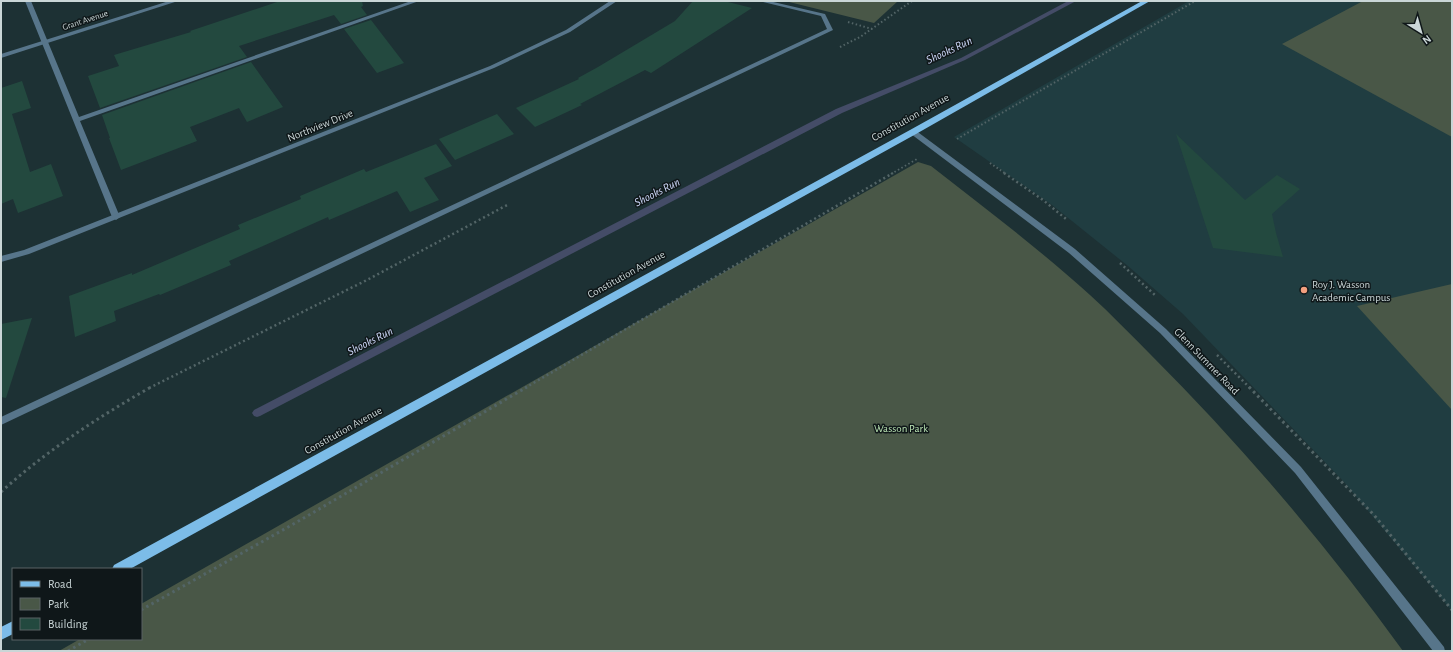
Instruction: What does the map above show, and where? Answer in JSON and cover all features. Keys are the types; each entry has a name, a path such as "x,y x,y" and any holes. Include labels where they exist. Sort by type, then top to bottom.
{"main road":[{"name":"Constitution Avenue","path":"120,568 913,132 1147,1"},
{"path":"1,634 12,628"}],"street":[{"path":"28,1 116,216"},
{"name":"Grant Avenue","path":"1,56 175,1"},
{"path":"76,120 416,1"},
{"name":"Northview Drive","path":"1,259 26,252 492,67 568,31 614,1"},
{"path":"1,421 830,30 823,15 762,1"},
{"name":"Glenn Summer Road","path":"913,132 1072,251 1163,331 1298,470 1440,651"}],"path":[{"path":"838,48 860,37 912,1"},
{"path":"963,143 956,139 1194,1"},
{"path":"142,609 304,518 936,149"},
{"path":"987,161 1043,200 1066,219"},
{"path":"1,492 38,460 88,425 151,387 367,280 515,201"},
{"path":"1119,263 1159,298"},
{"path":"1215,353 1374,515 1452,610"},
{"path":"68,651 87,640"}],"shaded area":[{"name":"Roy J. Wasson Academic Campus","path":"1189,1 1452,1 1452,611 1344,482 1183,314 1128,266 1052,205 954,137"}],"green space":[{"path":"785,1 898,1 874,23"},
{"path":"1363,1 1452,1 1452,137 1282,44"},
{"name":"Wasson Park","path":"918,162 931,166 1032,245 1090,295 1128,332 1218,425 1283,498 1344,573 1403,651 59,651 78,640 142,640 142,603"},
{"path":"1452,284 1452,410 1357,306"}],"building":[{"path":"280,1 362,1 363,6 361,7 367,15 341,24 334,15 239,46 247,57 100,108 88,76 119,66 114,55 191,32 190,31"},
{"path":"693,1 724,1 752,8 651,73 645,70 580,104 582,105 535,127 516,108 579,79 578,78 675,21"},
{"path":"371,20 404,63 377,73 344,29"},
{"path":"251,62 283,107 247,122 239,108 190,127 197,141 121,170 102,115"},
{"path":"22,81 31,108 12,114 30,172 51,164 63,196 18,213 13,199 1,204 1,88"},
{"path":"497,114 514,134 455,160 439,139"},
{"path":"1176,134 1245,200 1277,175 1300,189 1272,214 1283,257 1213,248"},
{"path":"436,144 452,166 424,178 439,200 410,212 397,191 329,220 328,217 229,261 231,265 160,295 159,294 114,311 116,321 75,337 69,296 132,273 132,275 240,229 238,225 301,199 300,196 364,169 366,172"},
{"path":"32,318 6,398 1,397 1,324"}],"waterway":[{"name":"Shooks Run","path":"257,413 839,111 963,59 1073,1"}],"place":[{"name":"Roy J. Wasson Academic Campus","path":"1304,290"}]}
